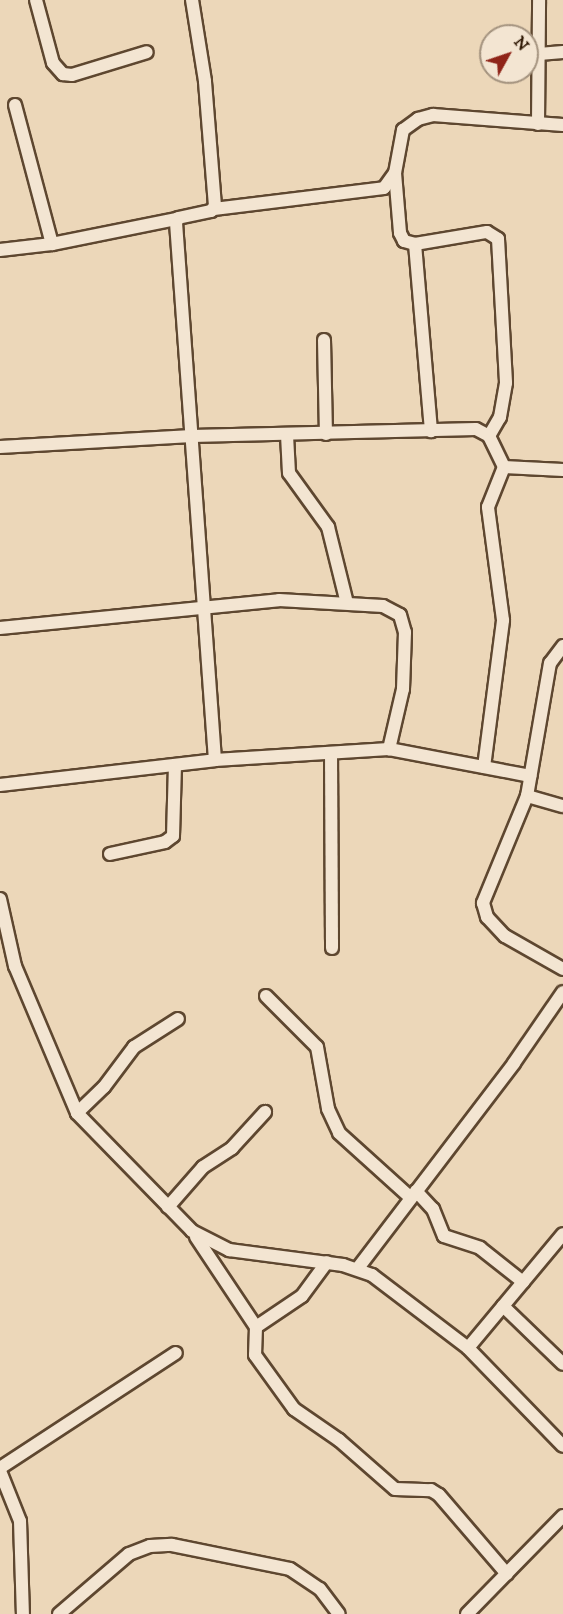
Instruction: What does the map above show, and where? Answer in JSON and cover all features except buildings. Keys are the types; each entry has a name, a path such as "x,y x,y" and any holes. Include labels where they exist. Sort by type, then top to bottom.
{"street":[{"path":"36,0 53,63 63,74 72,75 147,51"},
{"path":"192,0 205,81 214,209"},
{"path":"539,0 539,24"},
{"path":"539,54 563,52"},
{"path":"538,84 538,124"},
{"path":"15,105 52,244"},
{"path":"489,436 500,417 506,383 498,239 487,232 415,244 404,241 400,233 395,173 403,130 418,118 433,115 563,125"},
{"path":"0,250 52,244 214,209 380,190 395,173"},
{"path":"176,219 215,760"},
{"path":"415,244 431,431"},
{"path":"324,340 326,434"},
{"path":"0,447 192,436 476,429 489,436 504,467 488,507 503,620 484,767"},
{"path":"287,435 289,473 328,527 347,603"},
{"path":"504,467 563,470"},
{"path":"0,628 204,610 279,600 383,606 395,610 403,622 403,689 389,750"},
{"path":"563,646 550,663 527,795 483,903 487,917 506,936 563,969"},
{"path":"0,785 215,760 389,750 530,776"},
{"path":"331,753 332,948"},
{"path":"110,854 165,842 172,836 175,765"},
{"path":"527,795 563,806"},
{"path":"0,898 15,966 77,1113 192,1231 256,1327 255,1355 294,1409 339,1440 395,1489 431,1490 439,1495 507,1574"},
{"path":"358,1268 563,992"},
{"path":"266,996 317,1047 328,1109 339,1133 433,1209 444,1236 480,1248 523,1282"},
{"path":"77,1113 104,1088 134,1047 178,1019"},
{"path":"168,1207 203,1167 232,1148 265,1112"},
{"path":"192,1231 229,1250 358,1268 468,1348 563,1446"},
{"path":"468,1348 563,1234"},
{"path":"256,1327 302,1296 327,1262"},
{"path":"503,1306 563,1364"},
{"path":"23,1614 20,1521 0,1469 176,1353"},
{"path":"467,1614 563,1516"},
{"path":"59,1614 129,1554 150,1545 172,1545 290,1569 320,1589 339,1614"}]}
